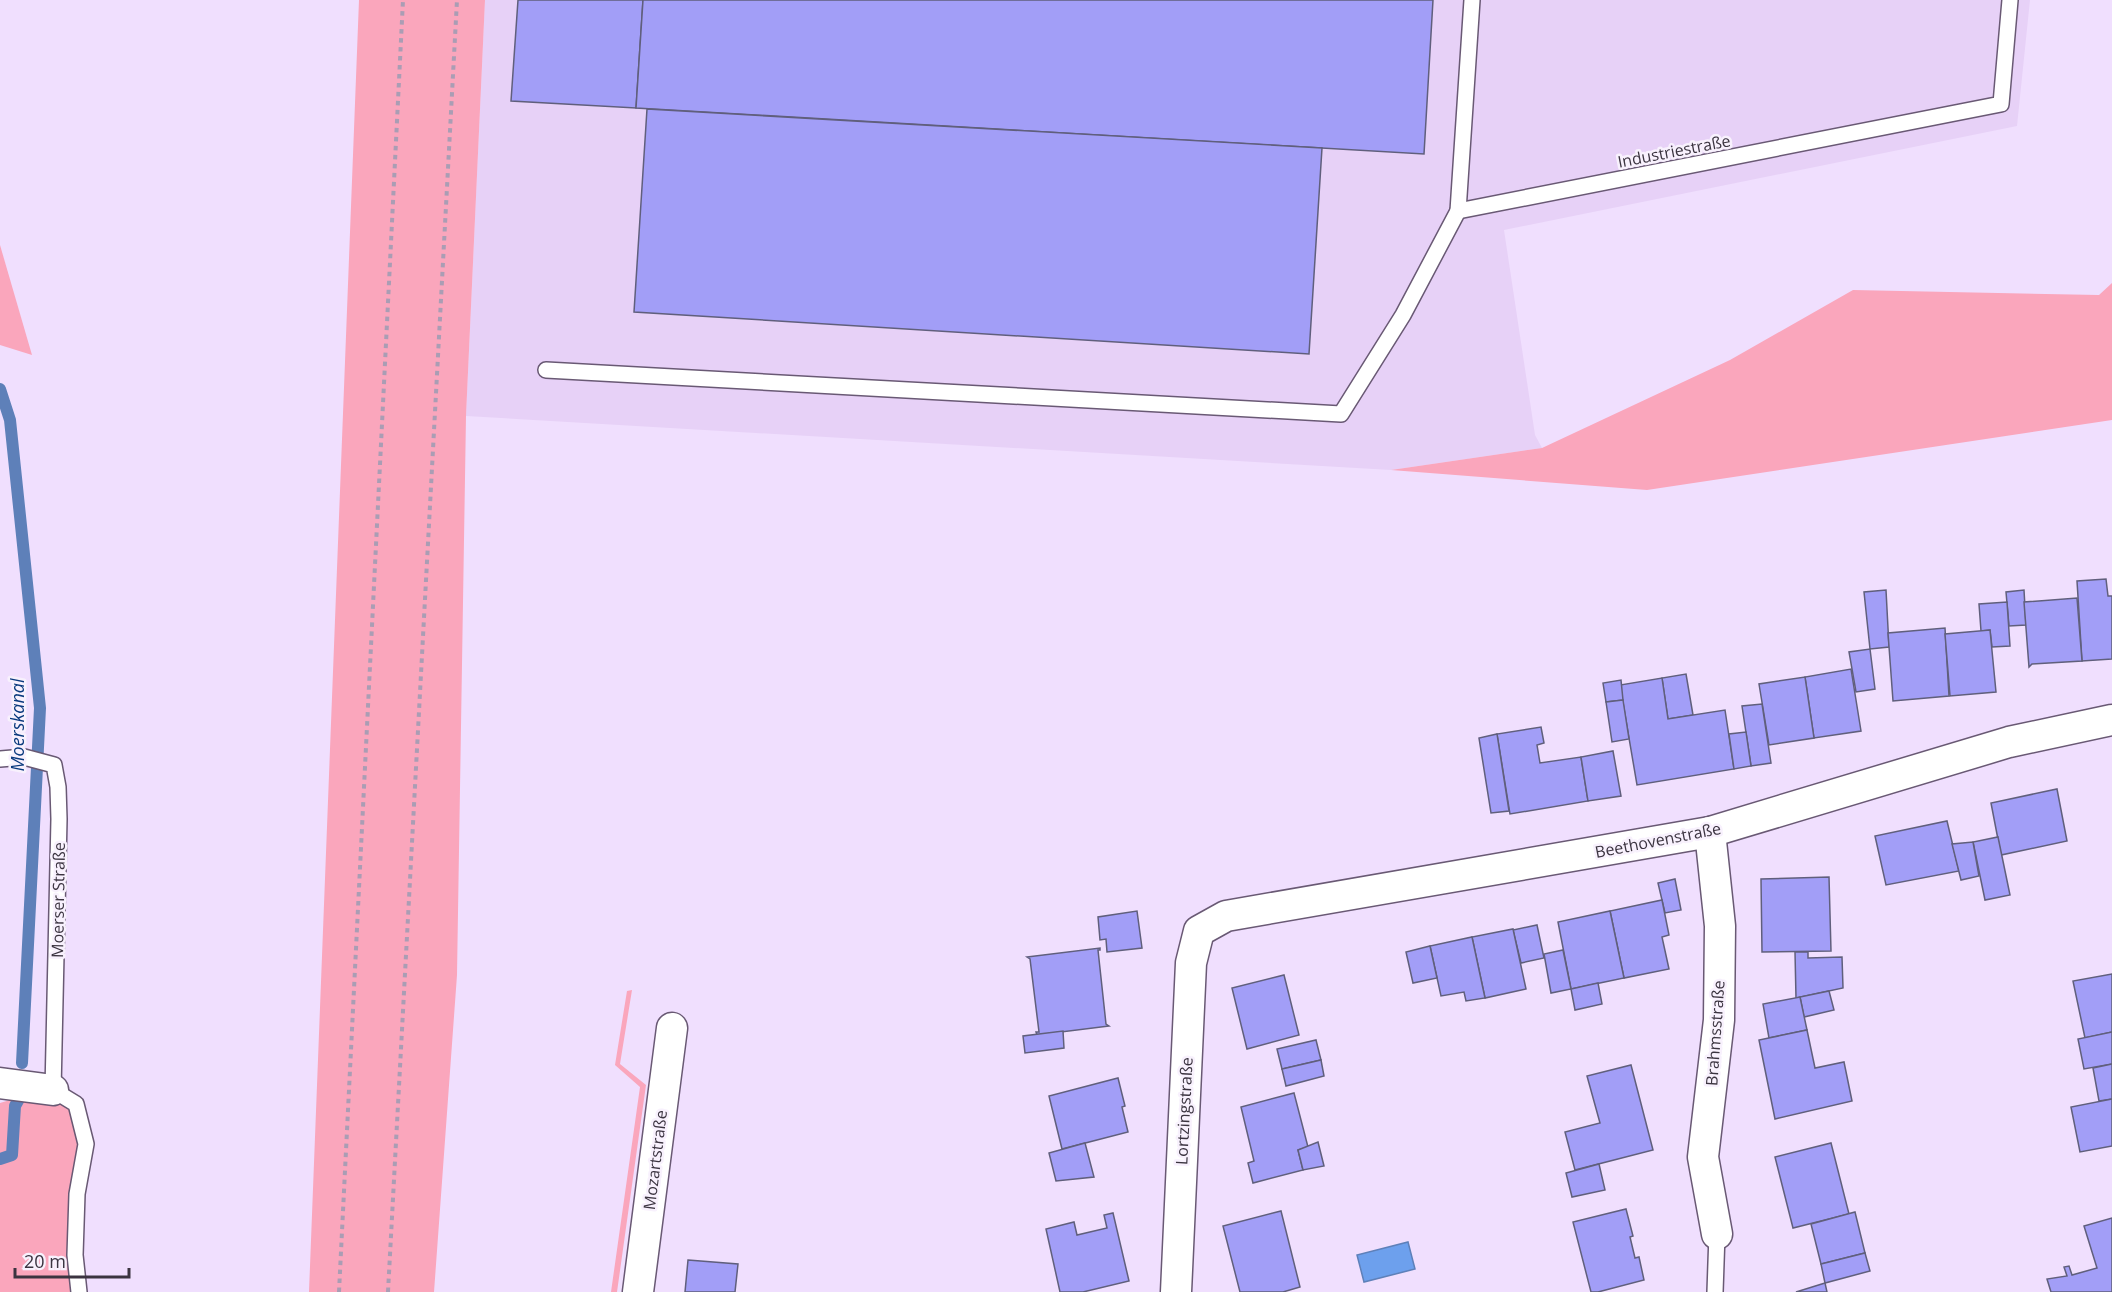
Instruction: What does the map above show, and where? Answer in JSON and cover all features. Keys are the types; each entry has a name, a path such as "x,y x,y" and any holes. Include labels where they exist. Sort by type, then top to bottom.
{"street":[{"name":"Beethovenstraße","path":"1199,931 1226,916 1710,832 2009,742 2112,720"},
{"name":"Brahmsstraße","path":"1710,832 1720,926 1719,1020 1703,1157 1717,1234"},
{"name":"Lortzingstraße","path":"1176,1292 1191,963 1199,931"},
{"name":"Mozartstraße","path":"638,1292 672,1028"},
{"path":"0,1083 53,1090"}],"lane":[{"path":"546,370 1341,414 1403,315 1458,211 1472,0"},
{"name":"Industriestraße","path":"1458,211 2001,104 2010,0"},
{"name":"Moerser Straße","path":"0,759 24,758 54,765 58,787 53,1090"},
{"path":"53,1090 76,1104 86,1143 77,1194 75,1255 79,1292"},
{"path":"1714,1292 1717,1234"}],"path":[{"path":"339,1292 403,0"},
{"path":"388,1292 457,0"}],"shaded area":[{"path":"359,0 485,0 466,416 457,975 434,1292 309,1292"},
{"path":"485,0 2030,0 2017,126 1504,230 1535,435 1542,448 1391,470 466,416"},
{"path":"0,245 32,355 0,345"},
{"path":"2112,283 2112,420 1647,490 1391,470 1542,448 1730,360 1853,290 2099,295"},
{"path":"632,990 620,1064 646,1085 617,1292 611,1292 640,1087 615,1065 627,991"},
{"path":"20,1097 76,1104 86,1144 79,1292 0,1292 0,1103"}],"water":[{"path":"1408,1242 1415,1269 1364,1282 1357,1255"}],"building":[{"path":"518,0 643,0 636,108 511,101"},
{"path":"643,0 1433,0 1424,154 636,108"},
{"path":"647,109 1322,148 1309,354 634,312"},
{"path":"2106,579 2108,596 2112,596 2112,659 2082,661 2077,581"},
{"path":"1886,590 1889,647 1870,649 1864,592"},
{"path":"2024,590 2026,625 2009,626 2006,592"},
{"path":"2077,598 2082,661 2032,664 2029,667 2024,602"},
{"path":"2007,602 2010,646 1992,647 1990,630 1981,631 1979,604"},
{"path":"1945,628 1949,696 1893,701 1888,633"},
{"path":"1990,630 1996,692 1950,696 1945,634"},
{"path":"1870,649 1875,689 1856,692 1849,652"},
{"path":"1851,669 1861,731 1814,738 1805,677"},
{"path":"1686,674 1693,715 1668,719 1662,678"},
{"path":"1805,677 1814,738 1769,745 1759,684"},
{"path":"1662,678 1668,719 1725,710 1734,769 1637,785 1620,685"},
{"path":"1621,680 1623,700 1606,702 1603,683"},
{"path":"1623,700 1629,739 1612,742 1606,702"},
{"path":"1762,704 1771,763 1751,766 1742,706"},
{"path":"1541,727 1544,743 1537,745 1540,763 1581,757 1588,801 1510,814 1497,734"},
{"path":"1746,732 1751,766 1734,769 1729,734"},
{"path":"1497,734 1509,811 1491,813 1479,738"},
{"path":"1613,751 1621,796 1588,801 1581,757"},
{"path":"2057,789 2067,841 2001,855 1991,803"},
{"path":"1947,821 1959,871 1886,885 1875,836"},
{"path":"1998,837 2010,895 1985,900 1973,842"},
{"path":"1973,842 1979,876 1961,880 1952,844"},
{"path":"1829,877 1831,951 1762,952 1761,879"},
{"path":"1675,879 1681,910 1665,913 1658,883"},
{"path":"1662,900 1669,935 1662,937 1669,969 1624,978 1610,911"},
{"path":"1137,911 1142,948 1107,952 1106,939 1100,940 1098,917"},
{"path":"1610,911 1624,978 1571,989 1558,922"},
{"path":"1537,925 1544,958 1521,963 1513,930"},
{"path":"1513,929 1526,989 1485,998 1472,937"},
{"path":"1472,937 1485,998 1466,1001 1464,992 1441,996 1430,946"},
{"path":"1430,946 1437,978 1413,983 1406,952"},
{"path":"1100,948 1098,950 1106,1024 1109,1026 1037,1035 1036,1032 1039,1032 1030,959 1027,957"},
{"path":"1563,950 1571,989 1551,993 1544,954"},
{"path":"1795,952 1808,952 1808,958 1842,957 1843,988 1796,998"},
{"path":"2112,974 2112,1032 2085,1038 2073,981"},
{"path":"1284,975 1299,1035 1247,1049 1232,988"},
{"path":"1598,983 1602,1004 1575,1010 1571,989"},
{"path":"1829,991 1834,1010 1804,1017 1800,997"},
{"path":"1800,997 1807,1030 1769,1038 1763,1004"},
{"path":"1807,1030 1815,1068 1844,1062 1852,1101 1775,1119 1759,1040"},
{"path":"1063,1031 1064,1048 1025,1053 1023,1036"},
{"path":"2112,1032 2112,1064 2084,1069 2078,1039"},
{"path":"1316,1040 1321,1060 1282,1069 1277,1049"},
{"path":"1321,1060 1324,1076 1286,1086 1282,1069"},
{"path":"2112,1064 2112,1099 2099,1101 2093,1068"},
{"path":"1631,1065 1653,1150 1575,1170 1565,1132 1600,1123 1587,1076"},
{"path":"1118,1078 1128,1132 1062,1149 1049,1096"},
{"path":"1294,1093 1308,1147 1298,1150 1303,1170 1253,1183 1248,1163 1254,1161 1241,1107"},
{"path":"2112,1099 2112,1146 2080,1152 2071,1107"},
{"path":"1318,1142 1324,1166 1303,1170 1298,1150"},
{"path":"1085,1143 1094,1177 1056,1181 1049,1153"},
{"path":"1831,1143 1849,1214 1793,1228 1775,1157"},
{"path":"1599,1164 1605,1190 1572,1197 1566,1173"},
{"path":"1626,1209 1633,1236 1630,1237 1635,1258 1639,1257 1644,1280 1591,1292 1573,1222"},
{"path":"1281,1211 1300,1287 1283,1292 1240,1292 1223,1226"},
{"path":"1855,1212 1865,1253 1821,1264 1811,1224"},
{"path":"1113,1213 1129,1281 1083,1292 1060,1292 1046,1229 1074,1222 1077,1235 1107,1228 1104,1215"},
{"path":"2112,1218 2112,1292 2051,1292 2047,1279 2067,1276 2064,1267 2069,1266 2072,1275 2097,1268 2084,1226"},
{"path":"1865,1253 1870,1271 1825,1283 1821,1264"},
{"path":"688,1260 738,1264 735,1292 685,1292"},
{"path":"1825,1283 1827,1292 1796,1292"}],"waterway":[{"name":"Moerskanal","path":"0,389 10,420 40,708 22,1063"},
{"name":"Moerskanal","path":"0,1159 12,1155 15,1106 20,1097"}]}
